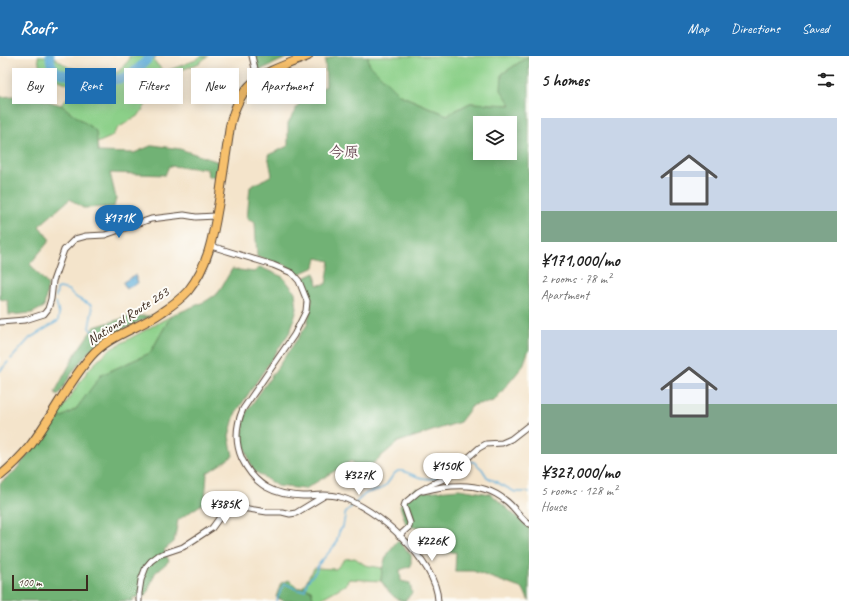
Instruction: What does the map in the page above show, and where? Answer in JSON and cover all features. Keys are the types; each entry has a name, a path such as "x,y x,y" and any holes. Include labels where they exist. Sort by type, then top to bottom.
{"highway":[{"name":"National Route 263","path":"279,68 308,56"},
{"name":"National Route 263","path":"0,476 14,464 42,430 80,369 94,352 110,341 153,319 187,292 195,280 211,246 234,111 241,96 247,89"}],"street":[{"path":"252,56 255,68"},
{"path":"0,322 26,320 44,314 48,309 53,281 64,250 75,239 105,234 151,219 184,215 196,217 216,216"},
{"path":"211,246 273,265 292,273 299,281 307,301 306,311 294,334 243,409 238,420 237,444 250,474 257,482 266,488 303,496 330,494 350,500 371,512 413,549 436,585 438,601"},
{"path":"399,536 409,527 410,524 404,506 405,503 418,492 444,479 479,448 486,444 502,443 511,439 529,425"},
{"path":"418,492 443,487 478,486 492,491 506,500 529,524"},
{"path":"139,601 141,580 146,567 151,561 159,555 183,548 212,528 220,517 229,510 242,508 290,514 296,513 330,494"}],"green space":[{"path":"38,56 52,56 68,67 72,68 65,68 65,83 57,79 57,68 41,68"},
{"path":"129,56 156,56 154,61 160,68 124,68 124,104 146,104 139,115 118,128 111,137 97,143 95,131 61,105 65,100 65,104 116,104 116,72 129,60"},
{"path":"201,56 208,56 199,63 183,69 183,68 175,68 196,60"},
{"path":"255,56 291,56 264,68 257,68"},
{"path":"334,56 368,56 369,64 400,95 447,115 470,103 511,105 501,90 502,74 529,56 529,349 523,366 494,401 473,405 460,422 398,442 363,472 351,461 305,489 277,486 253,470 242,440 245,414 307,325 312,301 304,278 315,273 317,285 326,284 330,261 317,258 315,267 299,274 285,265 257,257 255,223 247,219 250,187 272,175 268,155 288,146 288,123 299,104 326,104 325,60"},
{"path":"368,56 529,56 502,74 511,105 470,103 447,115 400,95 369,64"},
{"path":"12,96 12,104 61,105 96,131 98,152 134,153 153,145 180,149 222,163 220,176 208,177 207,169 169,166 165,175 110,173 116,198 114,207 83,208 70,199 39,226 50,240 30,264 48,285 44,307 32,313 9,315 8,301 0,299 0,97"},
{"path":"260,267 283,277 295,292 297,309 291,330 235,414 229,436 233,456 207,473 205,502 178,520 174,542 164,550 169,561 155,573 146,596 133,598 133,601 0,601 0,483 15,471 53,422 76,409 101,375 150,353 171,316 206,301 218,293 232,269 254,272"},
{"path":"131,316 152,316 97,344 78,364 58,396 55,392 77,351 94,327"},
{"path":"171,316 150,353 102,375 76,409 53,422 89,369 109,350"},
{"path":"417,488 425,492 459,489 491,494 529,528 529,601 523,589 473,571 455,571 456,552 443,553 426,527 407,527 400,506 405,496"},
{"path":"398,540 411,555 411,566 400,570 401,581 410,583 412,593 405,601 394,597 381,581 385,559"},
{"path":"355,558 365,565 382,568 381,581 349,579 345,585 317,601 314,601 311,590 303,587 314,568 336,569 345,559"},
{"path":"289,580 298,588 303,587 311,590 314,601 284,601 276,597 281,583"}],"water":[{"path":"135,275 138,283 126,289 123,282"}],"waterway":[{"path":"50,56 53,67 60,73 86,79 105,80 124,78 136,70 151,56"},
{"path":"56,297 57,289 60,288 68,290 77,298 91,305 92,311 89,328 93,332"},
{"path":"11,359 30,338 58,321 59,314 56,302"},
{"path":"0,371 8,362"},
{"path":"277,601 284,584 298,590 305,590 307,582 316,571 318,565 336,544 339,532 343,526 346,511 365,494 384,487 398,471 404,471 428,479 440,476 460,459 464,460"},
{"path":"468,461 474,462 482,469 487,477 515,492 529,492"}],"district":[{"name":"今原","path":"344,152"}]}
